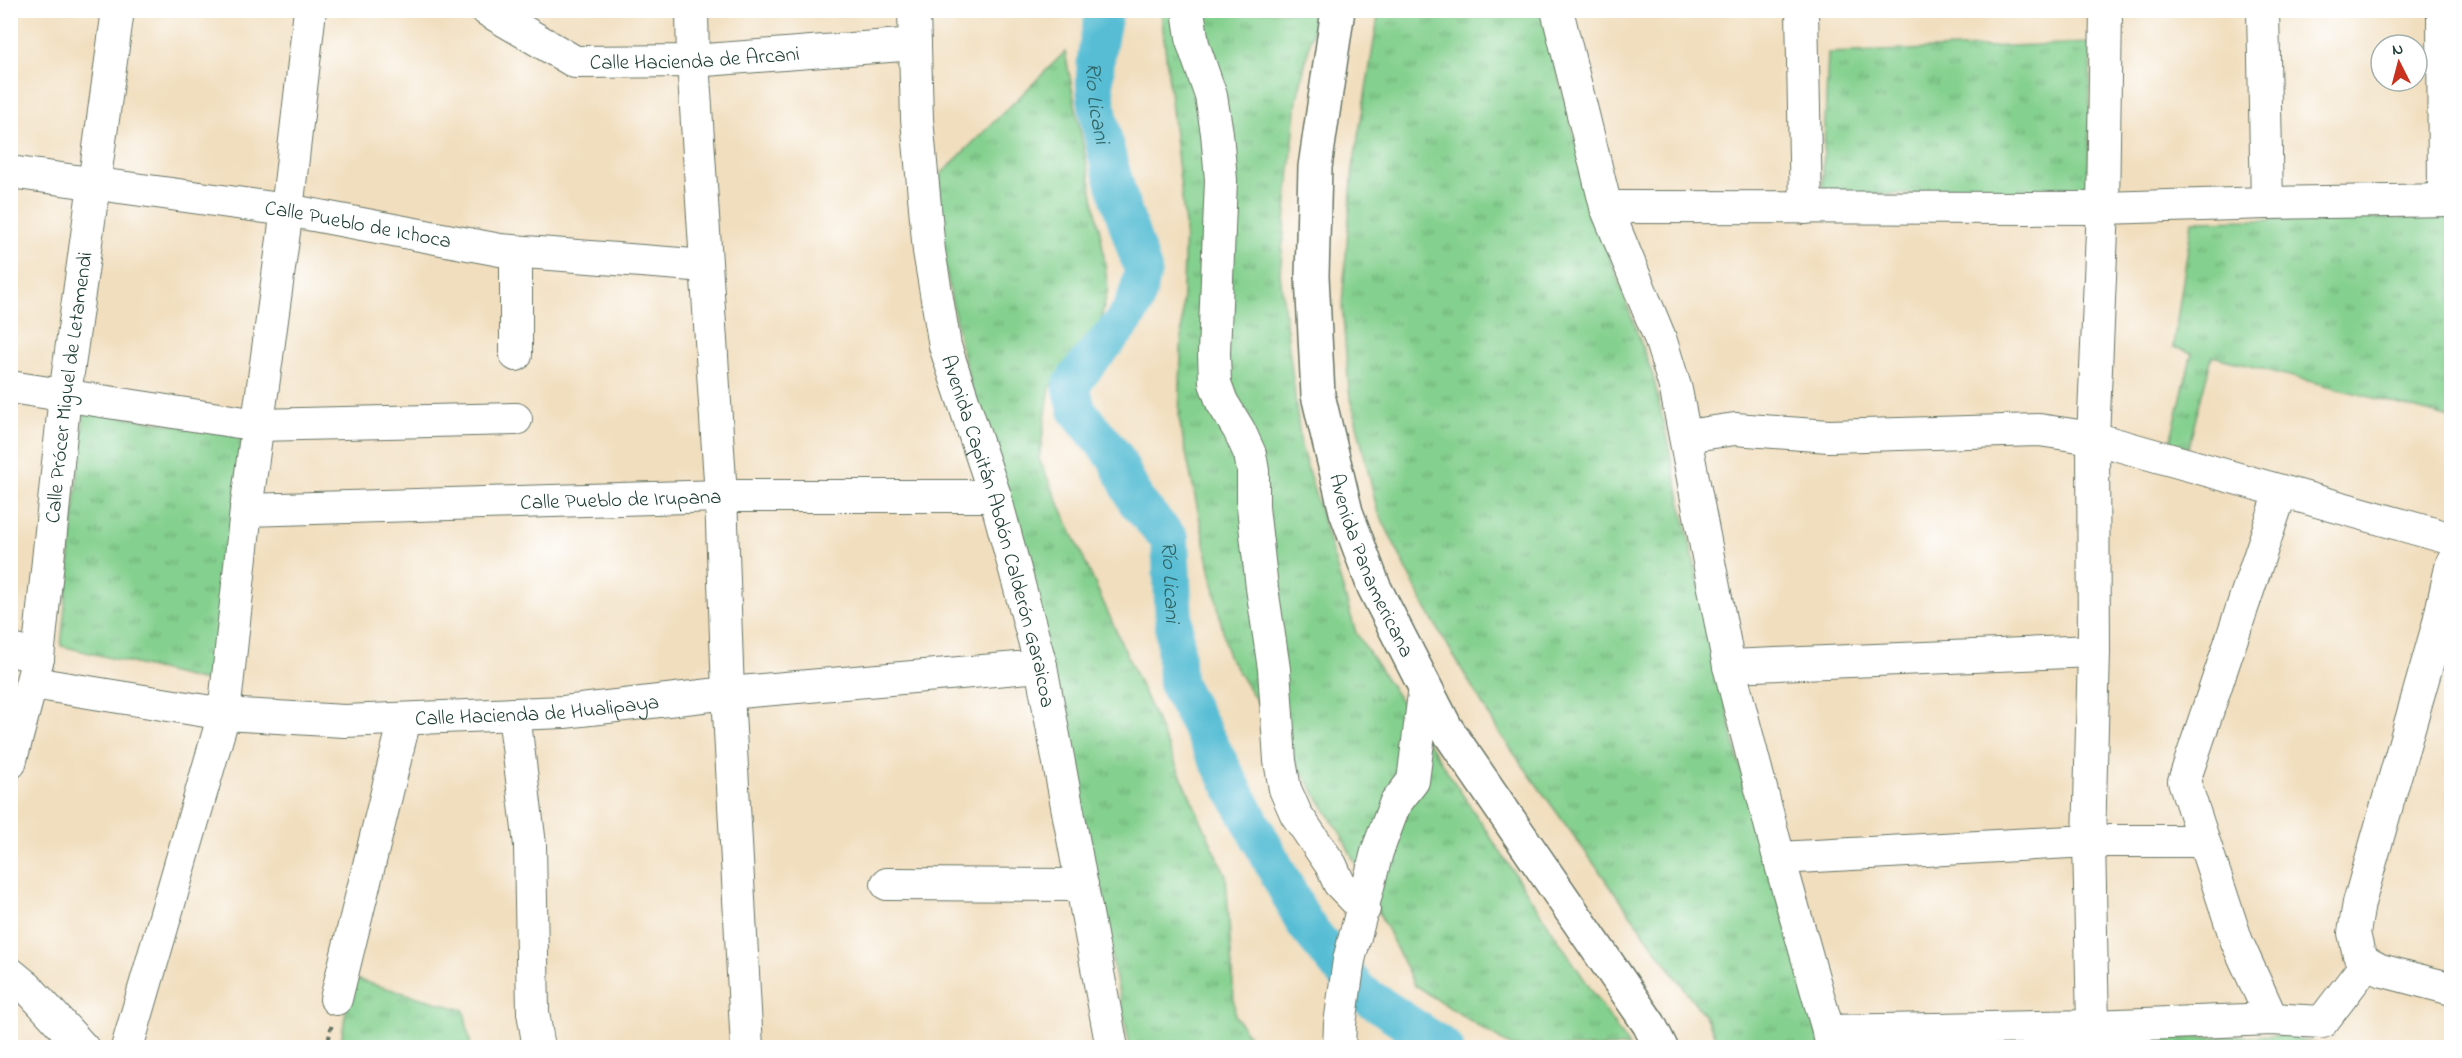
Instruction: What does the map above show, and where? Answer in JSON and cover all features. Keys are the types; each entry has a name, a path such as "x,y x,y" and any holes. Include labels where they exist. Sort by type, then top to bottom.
{"main road":[{"name":"Avenida Panamericana","path":"1338,10 1315,167 1312,276 1318,395 1346,512 1374,587 1446,728 1649,1024 1661,1047"}],"street":[{"name":"Calle Prócer Miguel de Letamendi","path":"10,763 27,663 118,10"},
{"path":"127,1047 224,714 246,510 288,210 310,10"},
{"name":"Calle Hacienda de Arcani","path":"487,10 575,62 693,61 915,44"},
{"path":"692,10 693,61 722,496 728,693 747,1047"},
{"name":"Avenida Capitán Abdón Calderón Garaicoa","path":"914,10 917,119 929,251 945,346 994,496 1041,666 1112,1047"},
{"path":"1188,10 1193,44 1211,96 1221,180 1214,353 1215,384 1222,402 1239,430 1251,462 1260,576 1274,669 1280,761 1285,789 1296,814 1331,865 1339,883 1364,909"},
{"path":"1557,10 1606,207 1660,338 1676,390 1729,666 1779,858 1830,1039 2272,1019 2322,1022 2367,963"},
{"path":"1802,10 1806,208"},
{"path":"2093,1026 2090,841 2094,651 2093,438 2103,208 2106,10"},
{"path":"2263,10 2267,203"},
{"path":"1606,207 2103,208 2448,200 2443,10"},
{"name":"Calle Pueblo de Ichoca","path":"10,172 288,210 516,252 706,266"},
{"path":"516,252 516,355"},
{"path":"10,387 258,425 516,419"},
{"path":"1686,436 1735,429 1829,436 2039,430 2093,438 2451,539"},
{"path":"2272,1019 2237,942 2184,781 2281,492"},
{"name":"Calle Pueblo de Irupana","path":"246,510 722,496 994,496"},
{"path":"2451,563 2438,626 2359,903 2354,933 2359,955 2367,963 2380,970 2451,989"},
{"path":"1729,666 2094,651"},
{"name":"Calle Hacienda de Hualipaya","path":"27,663 224,714 344,721 564,712 728,693 1041,666"},
{"path":"1340,1047 1346,975 1377,852 1395,804 1413,781 1425,686"},
{"path":"514,714 530,845 533,1012 538,1047"},
{"path":"336,999 405,719"},
{"path":"1779,858 2090,841 2202,840"},
{"path":"887,884 1082,885"},
{"path":"10,973 27,987 83,1047"}],"green space":[{"path":"1161,11 1317,11 1297,100 1280,273 1301,446 1356,633 1629,1047 1512,1047 1414,985 1341,834 1228,656 1179,419 1185,225"},
{"path":"1379,11 1541,11 1598,224 1653,376 1737,755 1822,1047 1720,1047 1708,1021 1500,734 1426,609 1377,509 1349,391 1342,305 1353,168"},
{"path":"2091,43 2088,194 1822,194 1828,53"},
{"path":"1065,52 1102,242 1108,289 1100,324 1050,387 1039,459 1226,876 1235,1015 1256,1047 1130,1047 1101,906 960,343 941,245 939,176"},
{"path":"2451,217 2451,418 2212,356 2188,448 2170,442 2192,353 2173,347 2192,221"},
{"path":"84,411 243,435 213,683 61,646"},
{"path":"351,978 464,1010 471,1047 340,1048"},
{"path":"2285,1035 2323,1046 2111,1048 2111,1039"},
{"path":"2027,1039 2027,1047 1851,1048 1849,1040"}],"waterway":[{"name":"Río Licani","path":"1105,10 1095,69 1098,110 1114,180 1143,270 1137,296 1129,314 1083,368 1071,386 1077,410 1115,457 1136,501 1170,540 1177,683 1305,924 1359,991 1445,1048"}]}
